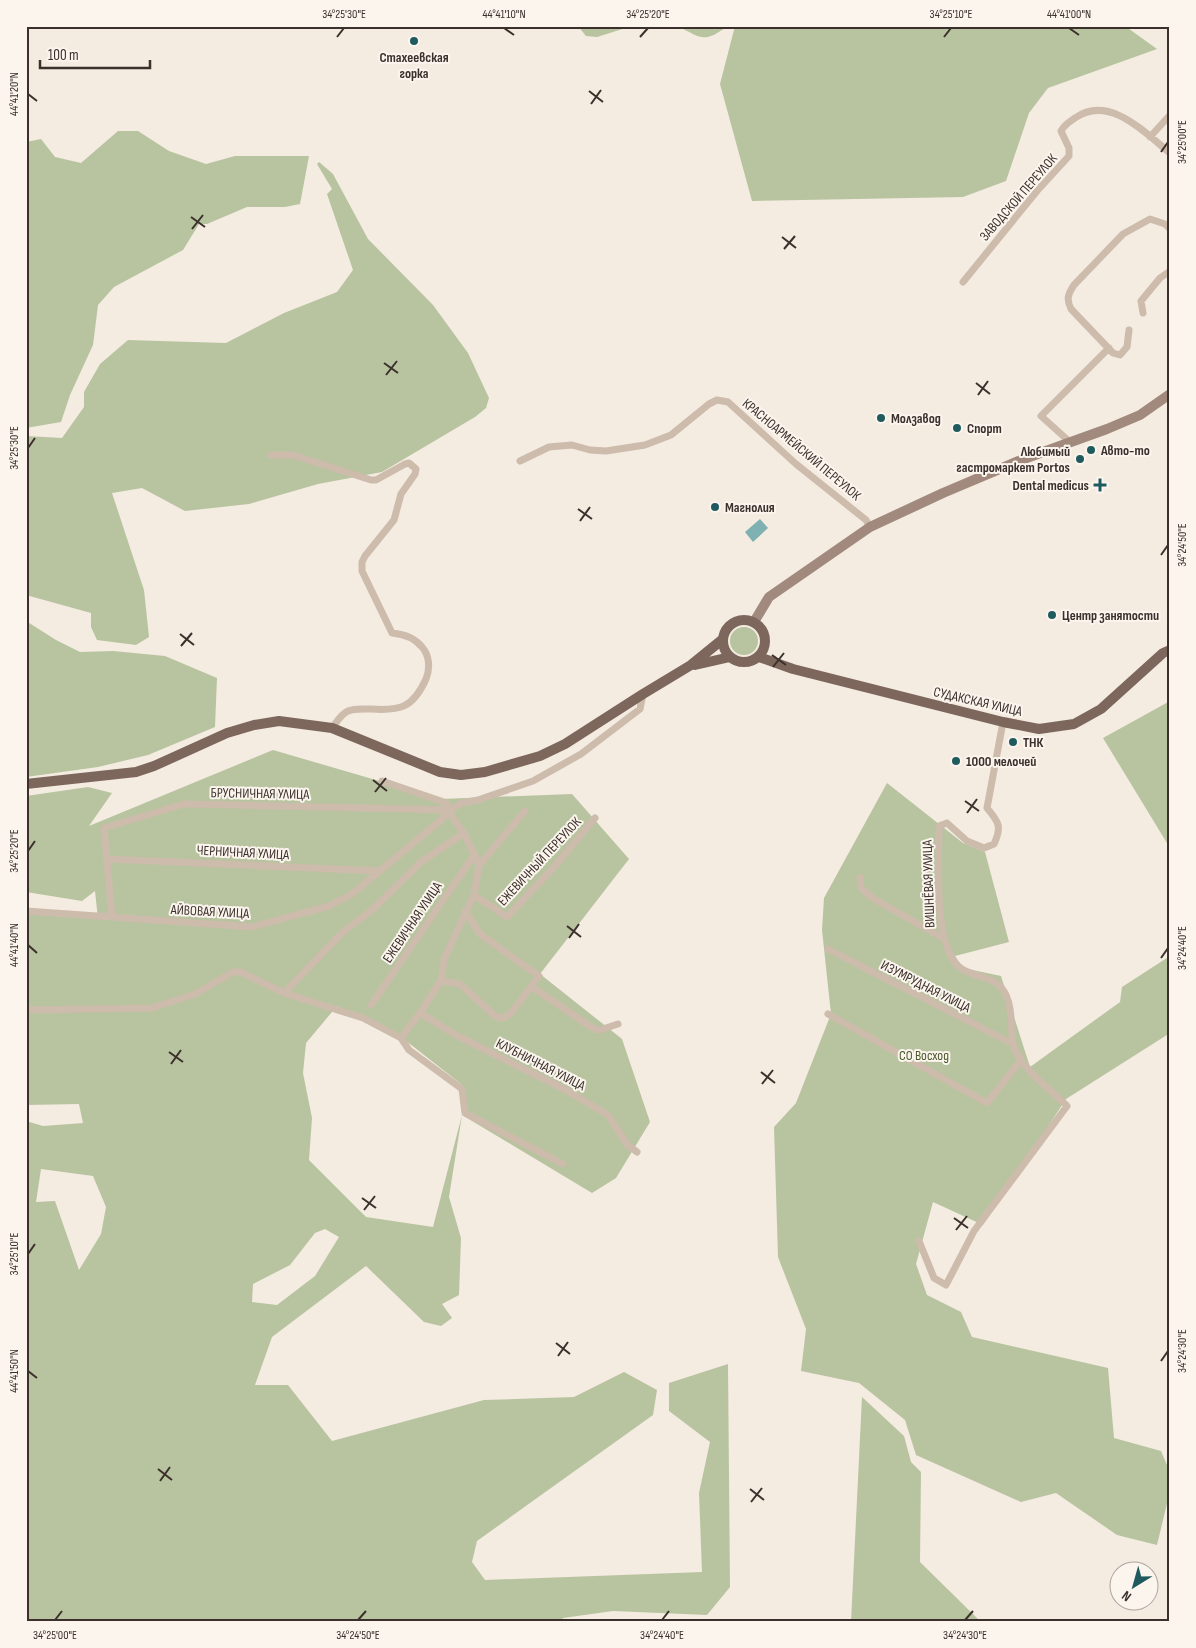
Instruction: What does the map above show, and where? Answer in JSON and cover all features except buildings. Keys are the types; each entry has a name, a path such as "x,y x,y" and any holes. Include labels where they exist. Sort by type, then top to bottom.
{"main road":[{"path":"754,622 769,597 870,527 1021,460 1096,434 1140,414 1170,394"},
{"path":"26,784 136,772 154,766 227,733 254,725 279,721 332,728 440,772 461,775 485,772 540,756 587,731 691,665 723,639 729,627 740,620 754,622 764,632 766,645 759,657 750,662 740,662 730,657 725,649 723,639"},
{"name":"СУДАКСКАЯ УЛИЦА","path":"759,657 793,669 1003,722 1039,729 1074,724 1101,709 1163,652 1170,650"},
{"path":"691,665 730,657"}],"street":[{"name":"ЗАВОДСКОЙ ПЕРЕУЛОК","path":"963,282 1037,191 1069,156 1070,148 1061,131 1064,126 1080,114 1090,110 1115,112 1150,137"},
{"path":"1170,114 1150,137 1170,153"},
{"path":"1129,330 1127,347 1120,355 1113,353 1070,309 1067,301 1069,293 1074,285 1123,234 1150,220 1165,224 1170,229"},
{"path":"1143,313 1141,300 1160,278 1170,271"},
{"path":"1071,443 1041,416 1109,348"},
{"name":"КРАСНОАРМЕЙСКИЙ ПЕРЕУЛОК","path":"520,461 549,447 572,445 590,450 606,451 645,445 671,435 709,404 722,400 728,402 796,464 866,520 870,527"},
{"path":"271,454 293,455 371,480 376,480 409,463 416,469 415,474 401,494 394,520 380,535 362,562 362,571 392,633 406,635 422,647 428,659 430,670 423,685 410,703 393,710 364,709 348,711 332,728"},
{"path":"450,810 462,803 478,800 532,781 581,754 640,710 643,694"},
{"name":"ВИШНЁВАЯ УЛИЦА","path":"1003,722 987,808 998,821 999,833 994,844 984,848 967,842 947,823 938,826 939,913 943,938 953,958 961,968 999,983 1007,996 1012,1016 1013,1044"},
{"path":"382,781 446,803 452,817 464,833 479,865 474,895 444,958 441,981 401,1038"},
{"name":"БРУСНИЧНАЯ УЛИЦА","path":"106,858 104,828 184,804 450,810"},
{"name":"АЙВОВАЯ УЛИЦА","path":"26,911 252,927 329,906 352,894 441,820 450,810"},
{"path":"479,865 525,811"},
{"name":"ЕЖЕВИЧНЫЙ ПЕРЕУЛОК","path":"474,895 507,917 555,866 596,818"},
{"path":"284,993 343,932 372,910 421,862 464,833"},
{"name":"ЕЖЕВИЧНАЯ УЛИЦА","path":"371,1005 475,854"},
{"path":"106,858 112,917"},
{"name":"ЧЕРНИЧНАЯ УЛИЦА","path":"106,858 380,871"},
{"path":"860,878 861,888 874,899 943,938"},
{"path":"441,981 460,984 496,1017 504,1018 512,1012 539,976 480,934 465,911"},
{"name":"ИЗУМРУДНАЯ УЛИЦА","path":"828,949 1013,1044"},
{"path":"26,1010 152,1008 195,994 233,972 241,972 284,993 363,1018 401,1038 409,1050 462,1089 465,1113 563,1164"},
{"path":"532,987 594,1029 600,1030 618,1024"},
{"name":"КЛУБНИЧНАЯ УЛИЦА","path":"420,1013 454,1034 566,1090 608,1115 627,1144 637,1152"},
{"path":"828,1014 987,1103 1021,1060"},
{"path":"919,1241 934,1278 946,1285 974,1231 1067,1106 1021,1060 1013,1044"}],"green space":[{"path":"578,26 632,26 597,37 586,36"},
{"path":"678,26 728,26 713,35 703,37"},
{"path":"735,26 1125,26 1157,49 1048,88 1029,113 1006,181 963,197 752,201 720,84"},
{"path":"118,131 138,131 169,151 206,164 235,156 309,156 300,204 285,207 247,207 207,224 199,224 183,250 114,287 98,305 93,345 70,395 61,422 26,428 26,142 41,139 55,157 81,163"},
{"path":"319,162 333,174 368,239 433,305 468,353 489,398 486,408 475,417 382,472 318,484 249,504 185,511 142,488 112,493 144,590 149,637 136,645 97,640 91,627 91,613 26,595 26,436 62,438 84,407 84,392 100,364 128,340 226,343 284,313 337,292 353,270 327,194 332,189 317,164"},
{"path":"26,621 56,640 80,652 113,651 165,656 217,678 215,727 148,755 98,767 26,777"},
{"path":"744,627 754,631 758,641 754,651 744,655 734,651 730,641 734,631"},
{"path":"1170,701 1170,848 1103,738"},
{"path":"273,750 441,799 572,794 629,859 540,974 622,1039 650,1122 616,1178 592,1193 462,1115 449,1197 461,1238 459,1295 442,1304 452,1318 441,1326 424,1322 366,1266 272,1337 255,1385 288,1385 332,1441 484,1400 574,1397 624,1372 657,1390 653,1415 477,1541 472,1562 485,1580 702,1572 699,1493 710,1442 669,1411 669,1383 728,1364 730,1587 707,1615 613,1611 563,1618 561,1622 26,1622 26,1121 43,1126 83,1123 79,1104 26,1105 26,914 98,919 95,891 82,901 26,892 26,796 88,787 112,793 89,826","holes":["337,1006 396,1033 461,1084 462,1115 433,1227 366,1217 309,1160 312,1118 303,1073 306,1043","41,1169 93,1176 106,1207 101,1234 79,1270 55,1201 36,1202","325,1229 339,1237 315,1276 277,1305 252,1302 253,1284 290,1265 315,1233"]},
{"name":"СО Восход","path":"887,783 963,843 985,852 1009,942 955,956 963,968 1001,976 1030,1067 1120,1002 1122,987 1170,956 1170,1033 1066,1099 983,1225 933,1202 916,1264 927,1295 961,1312 972,1337 1108,1368 1114,1438 1161,1451 1170,1472 1170,1491 1157,1545 1117,1535 1056,1493 1021,1502 916,1455 905,1420 859,1383 801,1371 806,1329 778,1257 774,1127 796,1103 831,1014 822,930 824,898"},
{"path":"862,1397 904,1436 911,1462 921,1472 920,1562 981,1622 851,1622"}],"water":[{"path":"760,519 768,528 753,542 745,532"}],"place":[{"name":"Стахеевская горка","path":"414,41"},
{"name":"Молзавод","path":"881,418"},
{"name":"Спорт","path":"957,428"},
{"name":"Авто-то","path":"1091,450"},
{"name":"Любимый гастромаркет Portos","path":"1080,459"},
{"name":"Dental medicus","path":"1100,485"},
{"name":"Магнолия","path":"715,507"},
{"name":"Центр занятости","path":"1052,615"},
{"name":"ТНК","path":"1013,742"},
{"name":"1000 мелочей","path":"956,761"}]}
